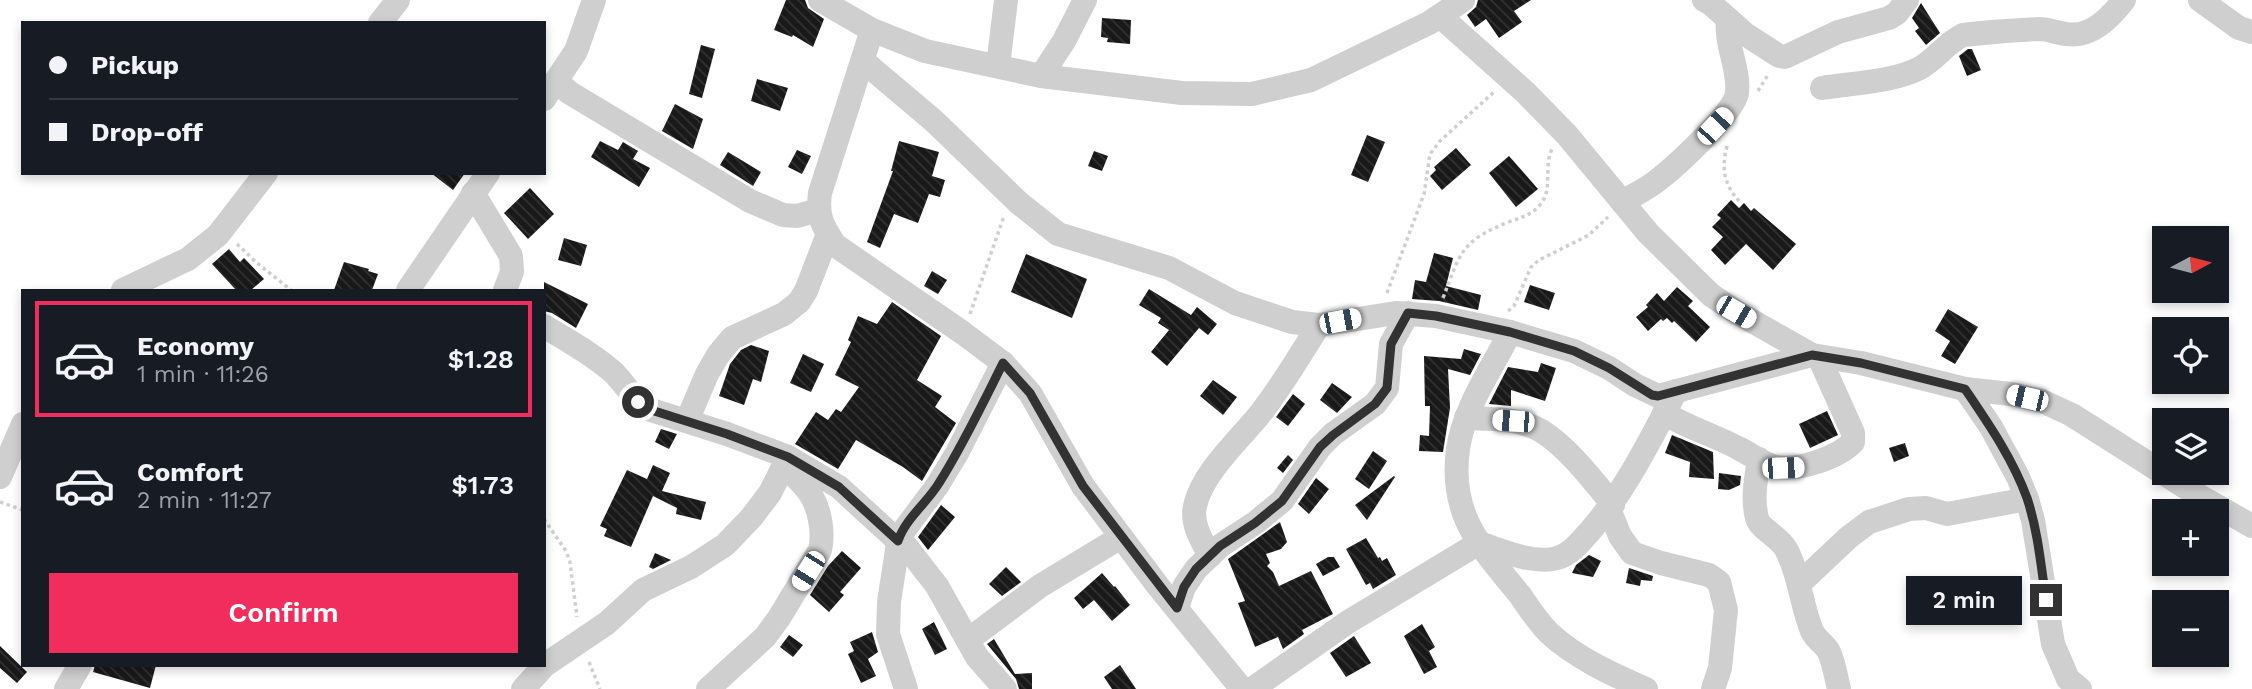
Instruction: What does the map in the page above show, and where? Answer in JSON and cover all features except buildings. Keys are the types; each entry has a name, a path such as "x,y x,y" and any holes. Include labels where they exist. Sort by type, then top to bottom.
{"street":[{"path":"382,21 398,0"},
{"path":"594,0 576,51 551,90 569,93 750,201 783,215 797,216 818,210"},
{"path":"820,0 843,6 873,30 925,51 1041,76 1182,93 1252,93 1311,80 1406,35 1464,0"},
{"path":"998,66 1006,0"},
{"path":"1041,76 1064,41 1085,0"},
{"path":"1704,0 1745,34 1779,57 1785,57 1838,32 1889,18 1897,13 1907,0"},
{"path":"1822,88 1902,75 1929,62 1952,40 1963,35 2035,29 2052,29 2067,34 2081,33 2106,21 2124,0"},
{"path":"2200,0 2239,27 2252,32"},
{"path":"1440,16 1510,78 1567,135 1648,233 1711,295 1736,312 1816,356 1861,363 1965,389 2011,394 2042,401 2071,415 2252,526"},
{"path":"1622,202 1657,181 1733,106 1737,83 1728,45 1728,19"},
{"path":"873,30 820,193 818,210 823,226 835,245 964,333 1003,363 1030,393 1083,486 1240,687 1479,542 1522,556 1541,559 1555,559 1572,551 1611,507 1636,467 1676,391"},
{"path":"863,61 934,121 1041,222 1058,234 1168,268 1235,303 1292,322 1319,325 1408,313 1436,316 1510,332 1574,351 1658,396 1816,356"},
{"path":"124,289 188,259 223,229 264,175"},
{"path":"409,289 481,183"},
{"path":"481,183 511,256 512,272 505,289"},
{"path":"687,421 707,374 732,338 784,314 799,302 806,291 828,234"},
{"path":"1177,608 1184,587 1196,569 1220,546 1282,501 1320,447 1375,404 1387,388 1391,344 1408,313"},
{"path":"1210,556 1195,520 1194,509 1199,494 1218,465 1275,394 1319,325"},
{"path":"546,327 598,359 616,375 638,402 648,409 687,421 786,461 839,487 899,539 937,586 977,657 1005,689"},
{"path":"1510,332 1466,418 1458,449 1459,499 1464,520 1549,633 1617,676 1646,689"},
{"path":"1664,413 1685,426 1737,447 1775,467 1797,467 1844,451 1853,442 1853,433 1816,356"},
{"path":"906,689 888,634 888,609 899,539 944,475 1003,363"},
{"path":"1965,389 2013,467 2027,499 2033,520 2053,644 2068,679 2080,689"},
{"path":"1466,418 1513,421 1533,426 1563,450 1593,481 1611,507 1620,536 1632,553 1709,575 1720,582 1726,610 1720,668 1713,689"},
{"path":"0,477 21,429"},
{"path":"1759,459 1755,483 1759,524 1777,537 1785,548 1796,571 1811,629 1816,639 1828,651 1839,689"},
{"path":"546,664 607,623 643,590 691,567 725,545 758,510 786,461"},
{"path":"708,689 765,637 820,550 822,541 819,517 811,494 786,461"},
{"path":"1799,584 1849,537 1870,522 1909,509 1926,508 1947,514 2027,499"},
{"path":"968,640 1040,586 1121,537"},
{"path":"66,689 79,667"},
{"path":"523,689 543,667"}],"path":[{"path":"1379,315 1424,194 1430,155 1440,141 1510,78"},
{"path":"1436,316 1466,246 1491,230 1524,218 1541,205 1549,191 1549,155 1567,135"},
{"path":"964,333 1010,194"},
{"path":"1483,327 1514,306 1531,267 1539,260 1589,235 1622,202"},
{"path":"223,229 257,263 290,289"},
{"path":"0,502 21,509"},
{"path":"546,522 570,562 581,641 600,689"}],"route":[{"path":"638,402 648,409 788,457 839,487 898,541 902,530 937,486 957,453 1003,363 1030,393 1083,486 1177,608 1184,587 1196,569 1220,546 1282,501 1320,447 1375,404 1387,388 1391,344 1408,313 1436,316 1510,332 1574,351 1658,396 1812,355 1884,368 1965,389 2009,461 2027,499 2046,600"}]}
